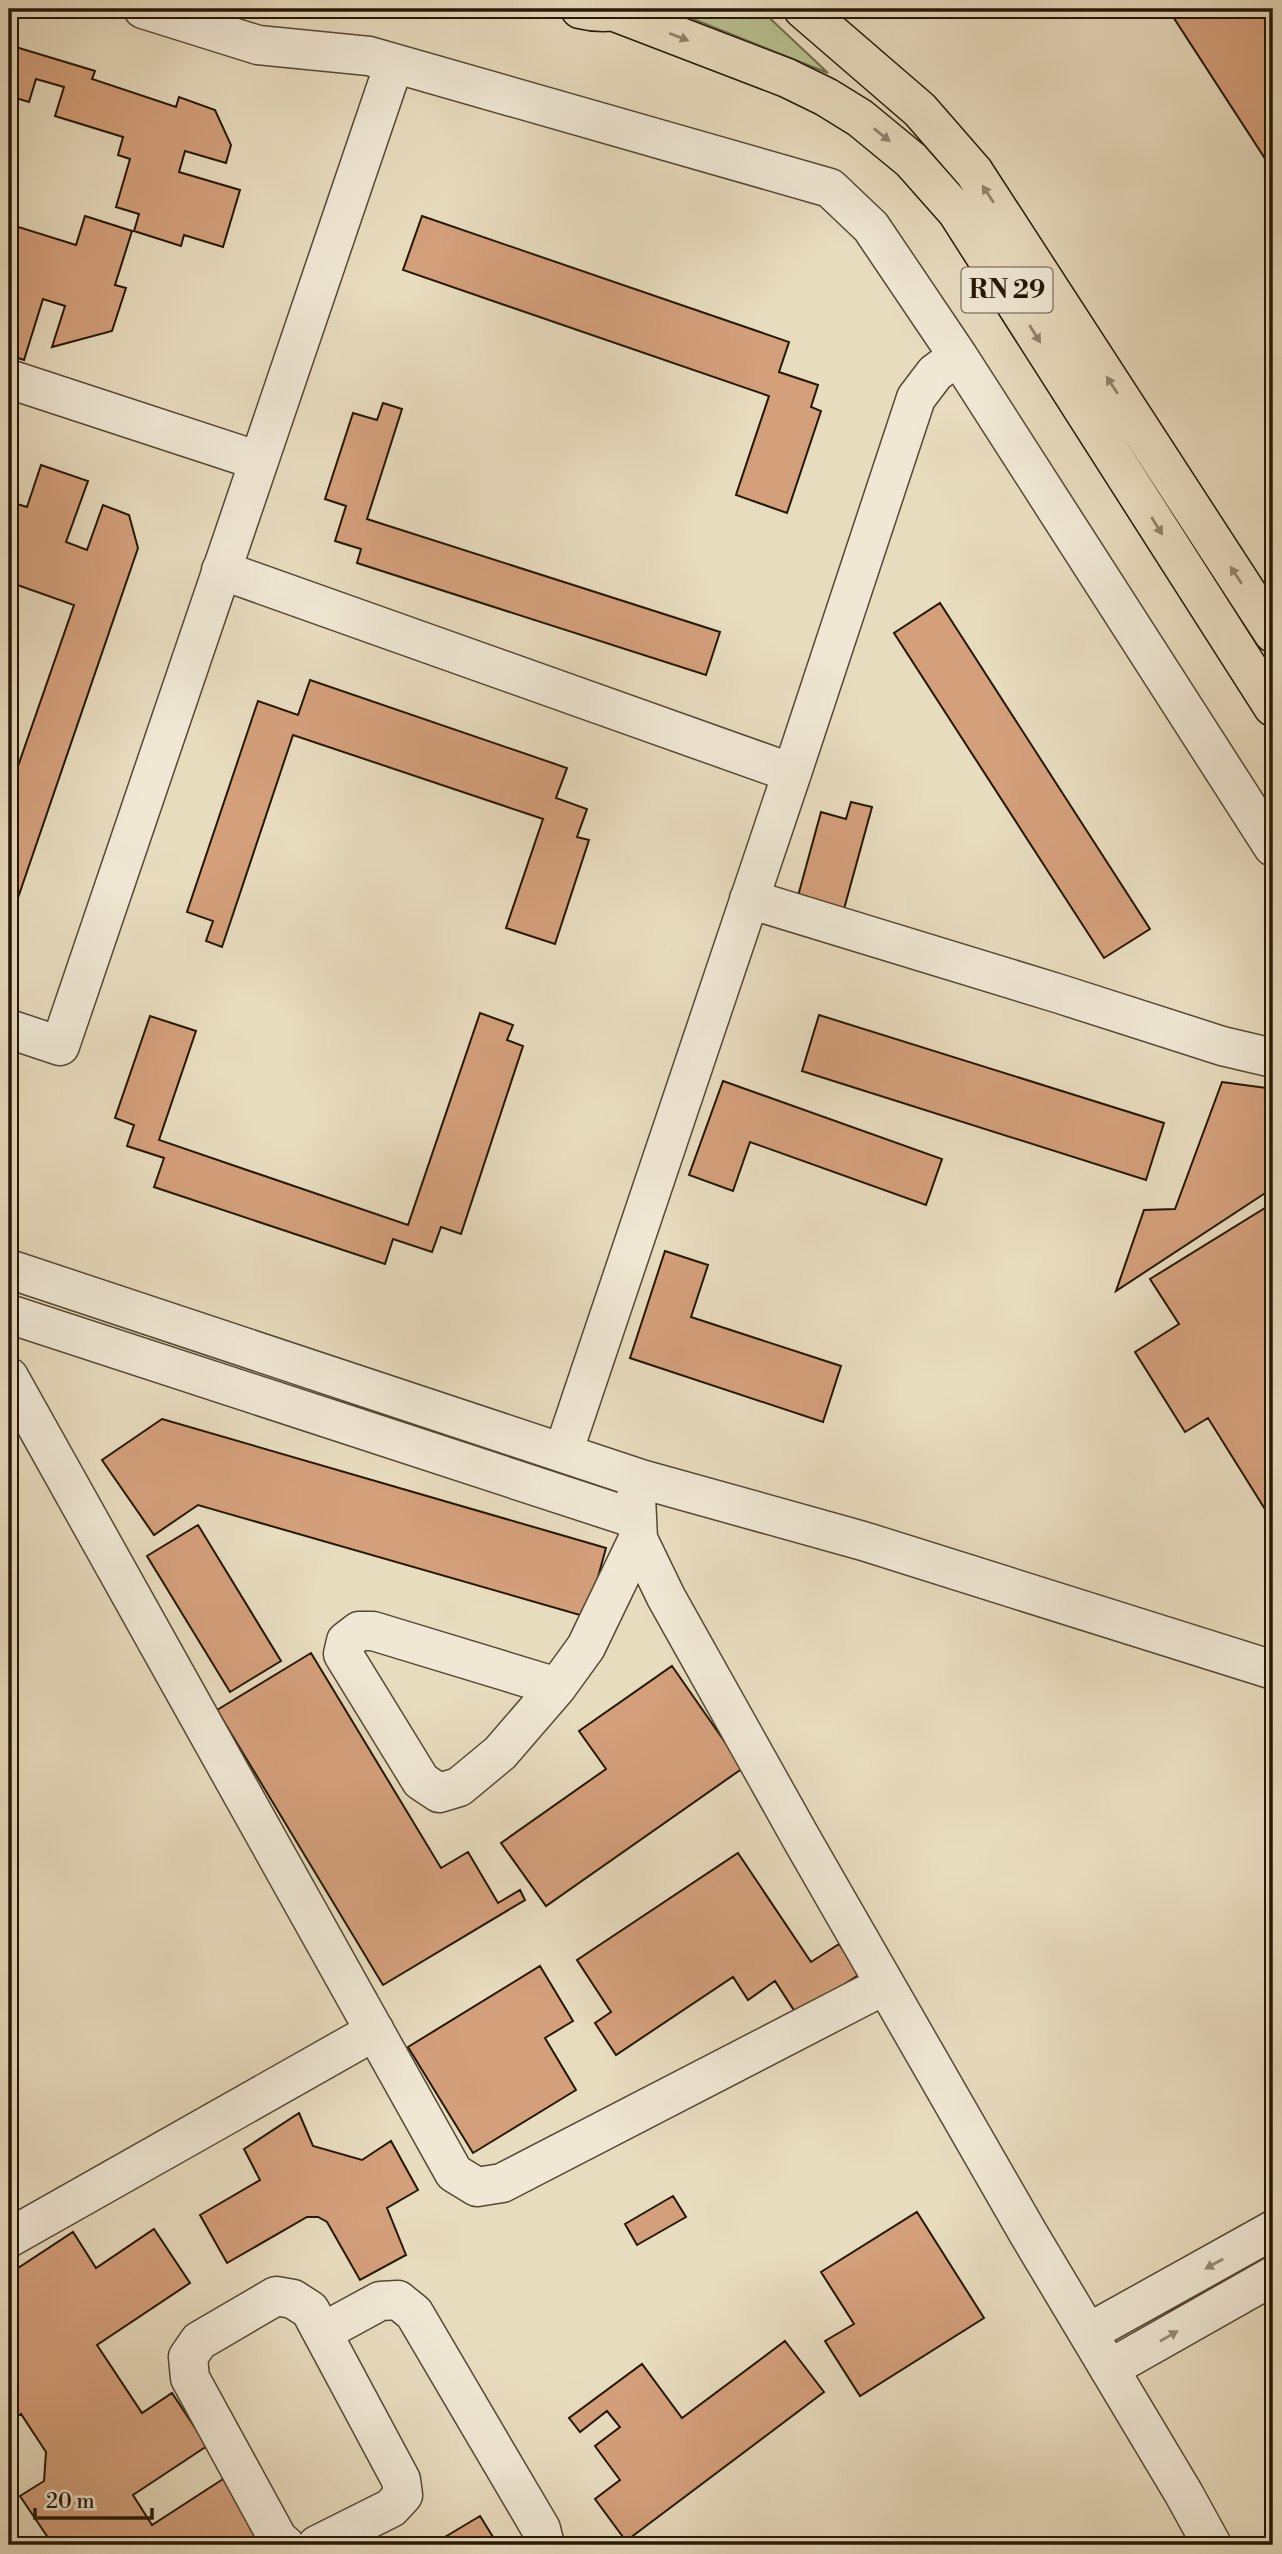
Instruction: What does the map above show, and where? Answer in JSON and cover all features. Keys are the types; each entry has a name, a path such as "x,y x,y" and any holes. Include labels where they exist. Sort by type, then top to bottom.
{"main road":[{"path":"803,9 920,110 974,172 1273,633"},
{"path":"833,9 862,59"},
{"name":"RN 29","path":"607,10 787,78 826,97 884,136 936,185 957,212 1273,707"}],"street":[{"path":"143,9 258,46 369,55 830,188 871,226 958,356 1273,847"},
{"path":"9,1029 60,1046 394,64"},
{"path":"563,1453 916,398 935,373 958,356"},
{"path":"9,379 259,461"},
{"path":"221,570 792,773"},
{"path":"749,899 1060,993 1222,1046 1273,1058"},
{"path":"9,1269 640,1479 863,1541 1273,1670"},
{"path":"9,1314 637,1529"},
{"path":"9,1377 454,2173 477,2187 502,2183 885,1985"},
{"path":"640,1479 636,1497 637,1529 673,1609 885,1985 1212,2545"},
{"path":"557,1687 373,1631 359,1631 346,1641 343,1654 421,1782 439,1793 459,1787 500,1753 557,1687 586,1647 637,1529"},
{"path":"9,2238 375,2031"},
{"path":"1088,2333 1273,2230"},
{"path":"1110,2369 1273,2276"},
{"path":"285,2545 278,2539 190,2378 188,2357 199,2341 276,2296 293,2299 310,2310 401,2480 402,2495 391,2508 317,2545"},
{"path":"323,2332 380,2301 398,2300 414,2312 541,2529 545,2545"}],"green space":[{"path":"681,9 760,9 828,73 678,13"}],"building":[{"path":"1168,9 1273,9 1273,171"},
{"path":"9,45 95,71 92,79 176,107 179,97 215,110 231,145 226,163 185,151 179,172 240,190 223,247 184,235 181,246 134,231 139,214 116,207 130,159 118,155 123,137 55,116 64,87 36,79 29,102 9,96"},
{"path":"85,216 132,231 115,285 126,288 112,331 52,347 65,306 43,299 24,360 9,355 9,224 76,245"},
{"path":"422,216 789,342 779,372 818,385 811,407 821,411 787,513 736,495 769,396 403,270"},
{"path":"383,403 402,409 367,519 720,632 706,675 357,563 361,549 335,541 346,506 325,499 353,413 377,420"},
{"path":"41,465 88,481 66,542 87,550 103,505 129,515 138,548 9,924 9,792 74,605 9,582 9,526 17,504 27,507"},
{"path":"940,603 1150,929 1104,958 894,633"},
{"path":"310,680 567,768 556,798 587,809 577,837 589,840 555,944 506,928 543,819 293,735 222,947 206,941 213,921 187,912 258,701 298,715"},
{"path":"851,802 872,807 844,909 798,896 821,812 846,819"},
{"path":"480,1013 513,1025 507,1040 523,1046 461,1234 441,1227 432,1252 393,1239 385,1264 154,1187 164,1158 127,1146 134,1125 115,1118 150,1016 196,1031 159,1140 408,1225"},
{"path":"819,1015 1164,1123 1146,1180 802,1071"},
{"path":"723,1081 942,1159 926,1205 750,1142 733,1191 689,1175"},
{"path":"1222,1082 1273,1089 1273,1188 1116,1291 1144,1210 1175,1209"},
{"path":"1273,1203 1273,1522 1208,1418 1185,1432 1135,1352 1179,1324 1150,1279"},
{"path":"665,1251 708,1265 691,1317 841,1366 823,1422 630,1358"},
{"path":"162,1419 606,1548 587,1617 198,1505 154,1535 102,1460"},
{"path":"198,1525 281,1661 230,1692 147,1556"},
{"path":"311,1653 441,1868 468,1852 498,1903 520,1890 525,1900 383,1985 217,1710"},
{"path":"672,1666 743,1768 546,1906 501,1843 606,1769 579,1731"},
{"path":"738,1853 811,1962 839,1944 860,1974 797,2015 775,1981 748,2000 733,1977 616,2055 595,2023 611,2012 577,1960"},
{"path":"540,1966 573,2021 545,2038 576,2090 473,2153 408,2047"},
{"path":"299,2113 313,2146 362,2160 391,2141 418,2190 387,2208 406,2255 360,2280 327,2222 318,2217 307,2217 227,2263 200,2215 260,2180 244,2149"},
{"path":"673,2196 686,2217 637,2245 625,2224"},
{"path":"917,2212 984,2318 860,2396 825,2341 854,2324 821,2272"},
{"path":"154,2229 190,2283 97,2345 142,2413 172,2393 207,2446 133,2495 152,2525 223,2479 262,2537 250,2545 53,2545 20,2496 44,2481 46,2452 21,2414 9,2422 9,2274 73,2232 96,2268"},
{"path":"785,2341 824,2392 626,2541 595,2499 620,2480 595,2446 620,2427 607,2411 580,2432 569,2418 642,2364 682,2418"},
{"path":"480,2516 498,2545 451,2545 445,2537"}]}
